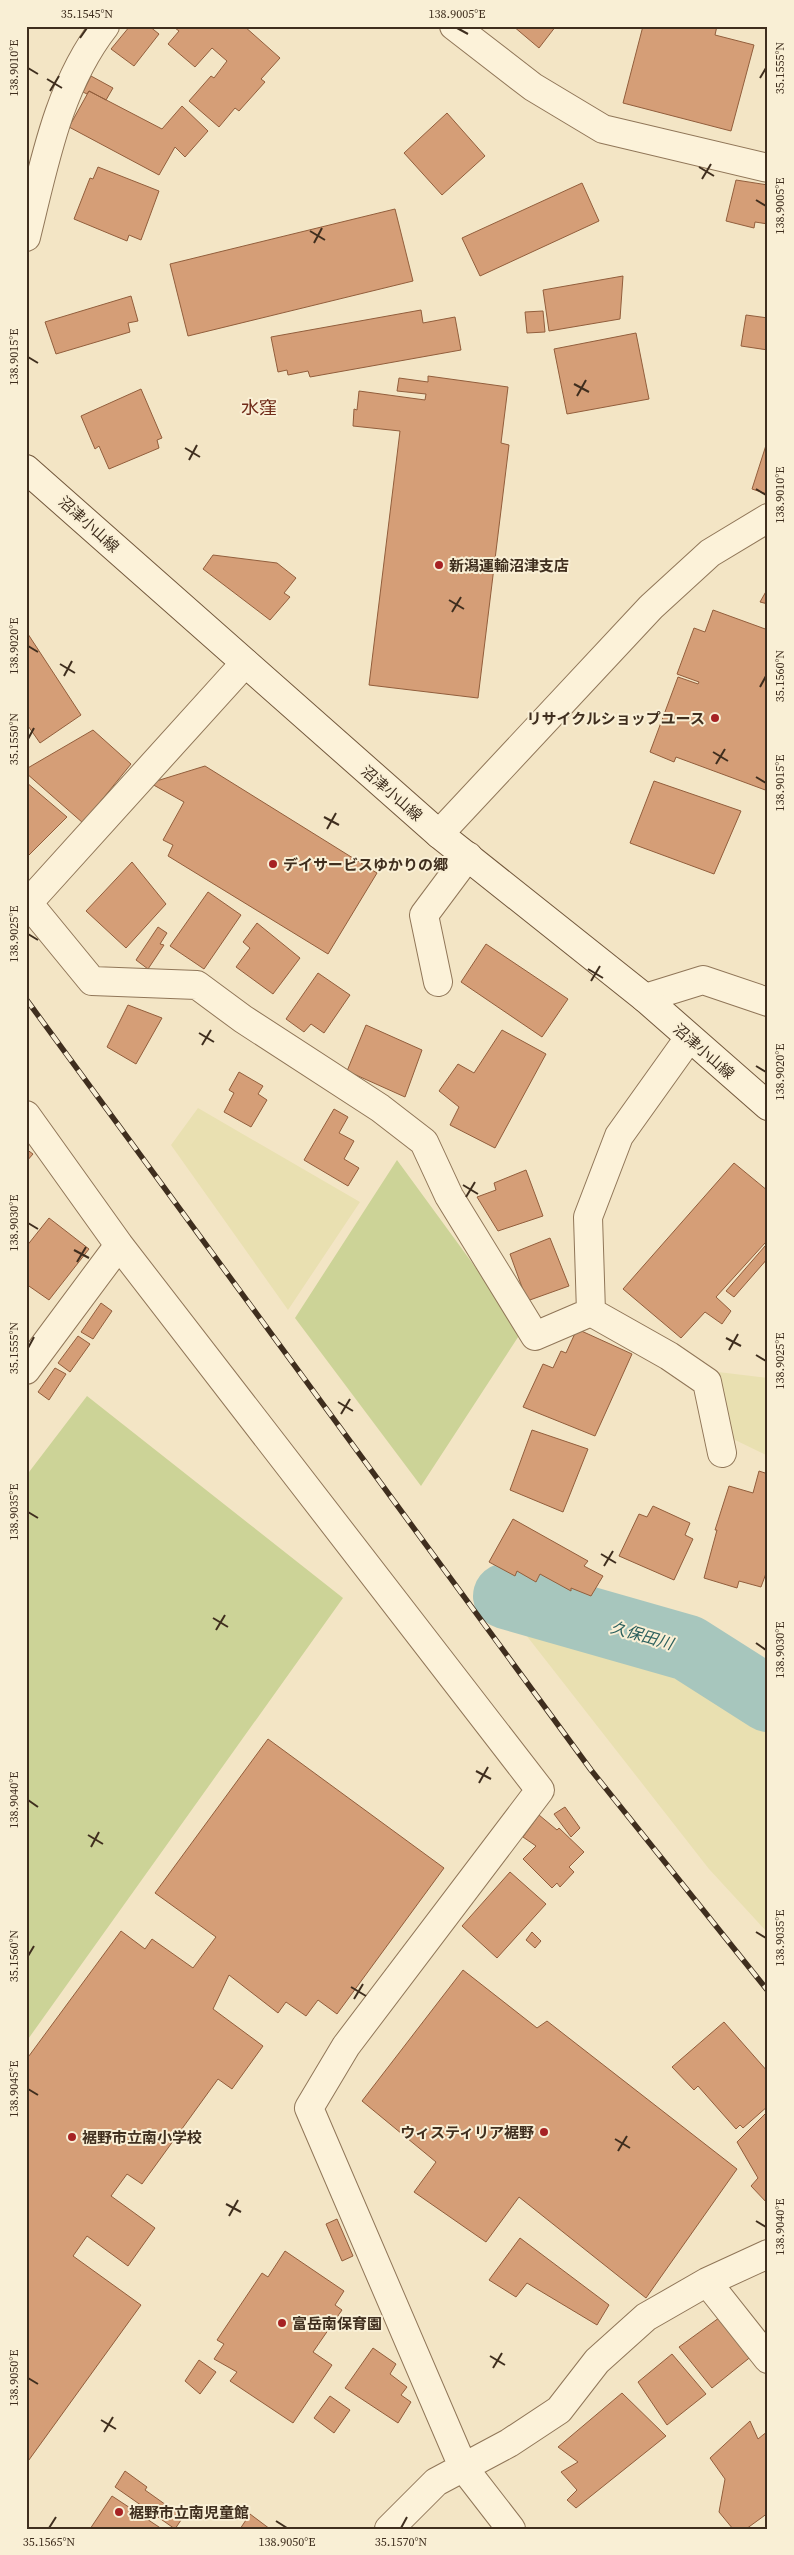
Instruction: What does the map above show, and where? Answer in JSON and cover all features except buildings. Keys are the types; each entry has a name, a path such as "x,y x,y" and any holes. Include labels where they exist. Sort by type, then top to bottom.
{"street":[{"path":"26,237 60,107 93,41 105,26"},
{"path":"454,26 533,87 603,129 768,168"},
{"name":"沼津小山線","path":"26,468 439,834 645,998 768,1106"},
{"path":"439,834 651,607 710,553 768,518"},
{"path":"245,663 28,903 92,980 197,985 243,1019 380,1108 424,1142 449,1196 535,1336 591,1312"},
{"path":"438,982 424,915 468,856"},
{"path":"645,998 703,980 768,1002"},
{"path":"591,1312 588,1217 619,1136 689,1038"},
{"path":"26,1115 119,1245 540,1790 346,2046 309,2108 463,2467 511,2529"},
{"path":"26,1370 119,1245"},
{"path":"591,1312 669,1356 707,1382 722,1453"},
{"path":"389,2529 436,2482 509,2443 559,2410 596,2362 646,2316 707,2282 768,2254"},
{"path":"707,2282 768,2359"}],"shaded area":[{"path":"198,1108 360,1202 288,1310 171,1145"},
{"path":"718,1372 768,1378 768,1456 731,1438"},
{"path":"519,1626 617,1645 744,1716 768,1724 768,1933 709,1869"}],"green space":[{"path":"397,1160 522,1331 421,1486 295,1318"},
{"path":"87,1396 343,1598 26,2042 26,1476"}],"waterway":[{"name":"久保田川","path":"506,1596 688,1648 768,1699"}],"railway":[{"path":"26,999 591,1770 768,1991"}],"place":[{"name":"新潟運輸沼津支店","path":"439,565"},
{"name":"リサイクルショップユース","path":"715,718"},
{"name":"デイサービスゆかりの郷","path":"273,864"},
{"name":"ウィスティリア裾野","path":"544,2132"},
{"name":"裾野市立南小学校","path":"72,2137"},
{"name":"富岳南保育園","path":"282,2323"},
{"name":"裾野市立南児童館","path":"119,2512"}],"district":[{"name":"水窪","path":"259,407"}]}
